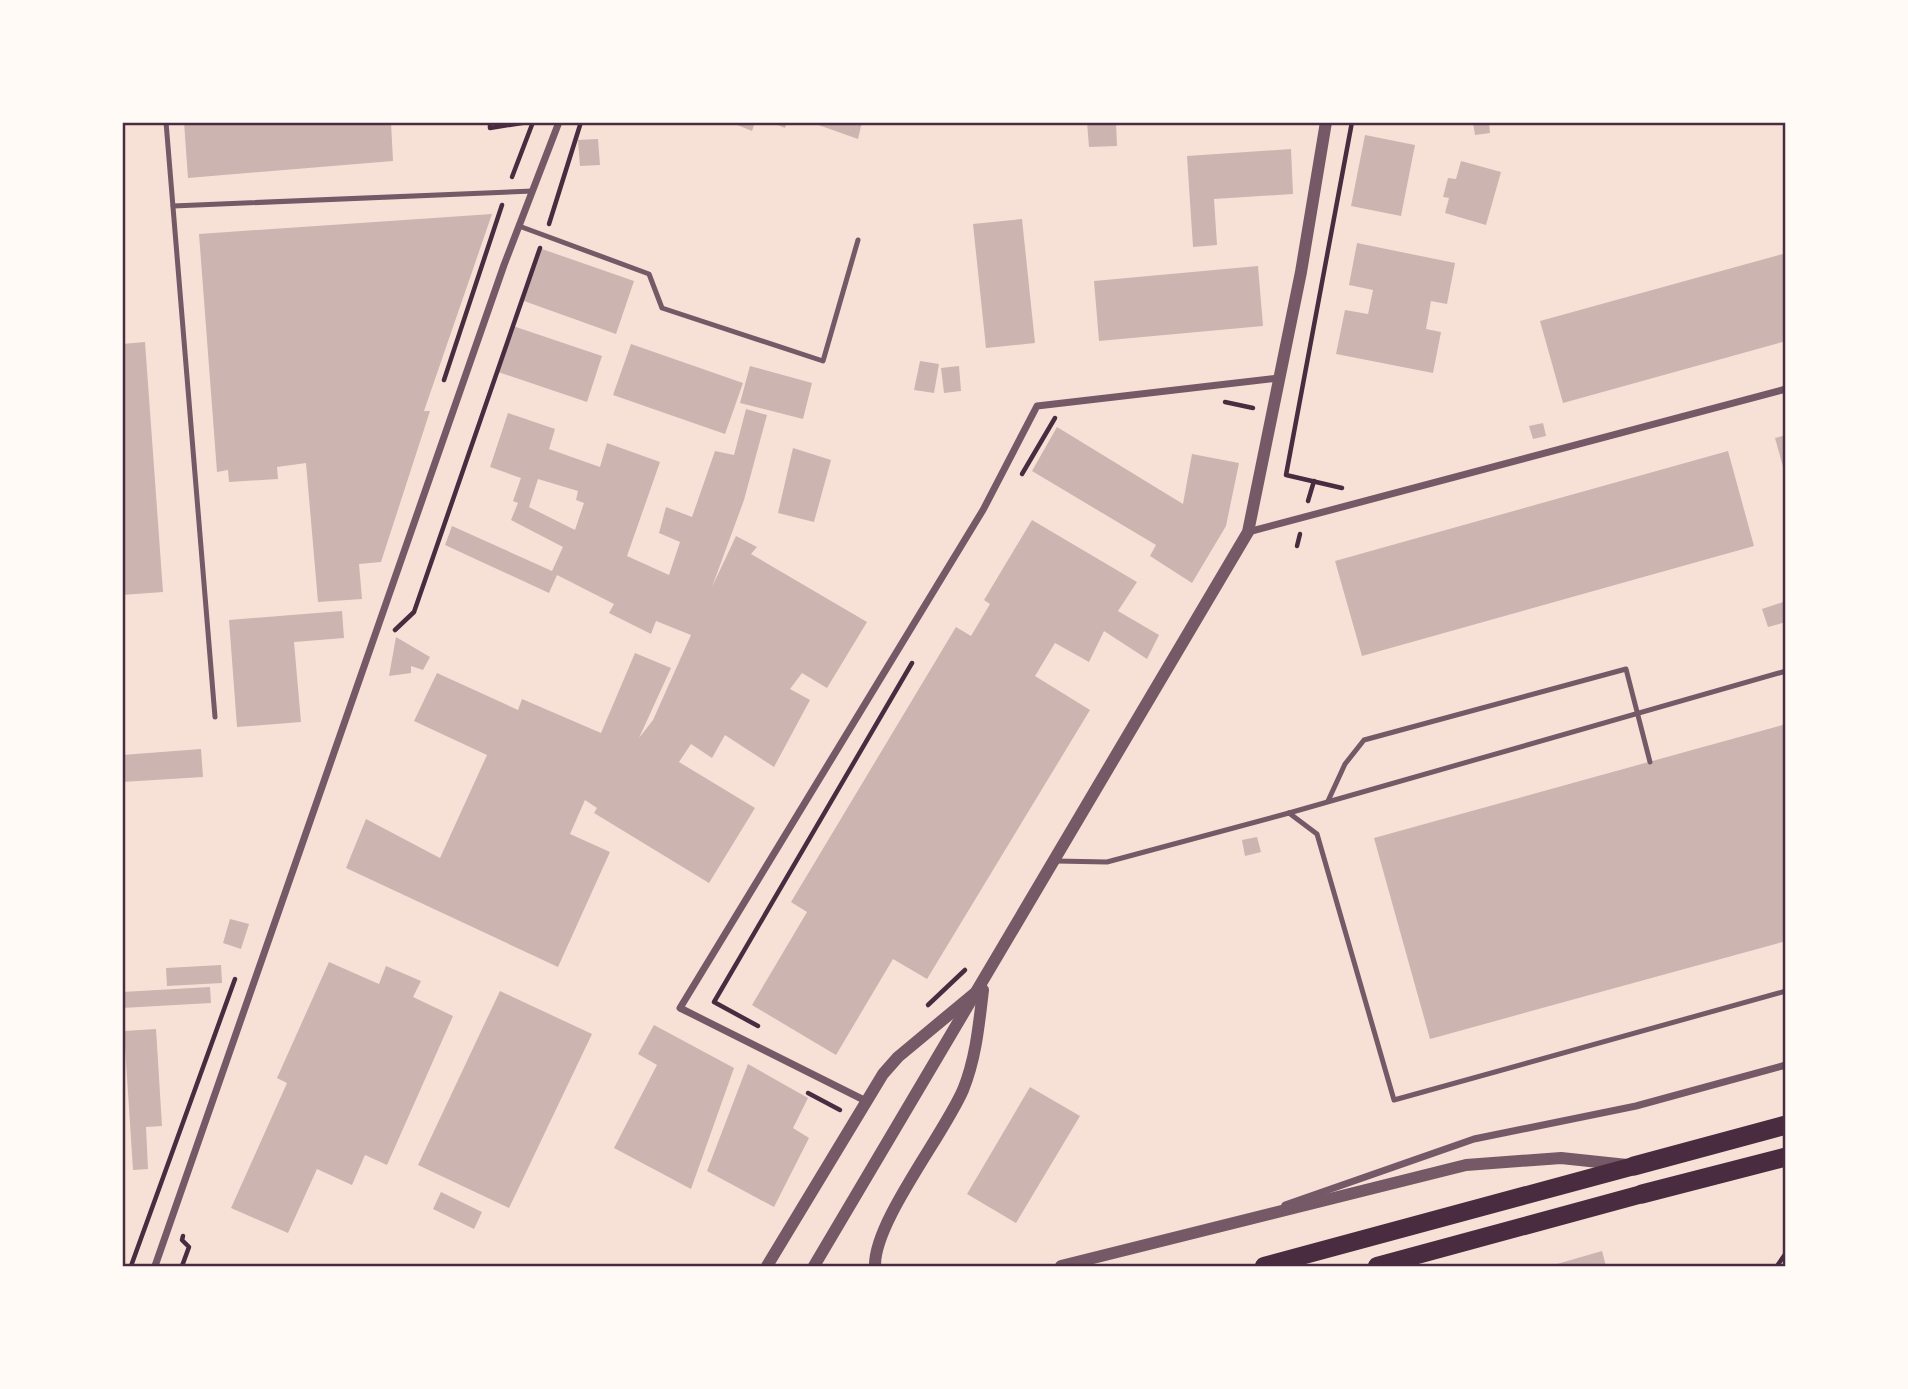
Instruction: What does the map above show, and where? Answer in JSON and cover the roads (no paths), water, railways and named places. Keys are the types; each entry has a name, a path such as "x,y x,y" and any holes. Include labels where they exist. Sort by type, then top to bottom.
{"highway":[{"path":"1634,1166 1786,1125"},
{"path":"1642,1195 1786,1157"}],"main road":[{"path":"1264,1266 1634,1166"},
{"path":"1377,1266 1642,1195"}],"street":[{"path":"155,1266 519,226 559,122"},
{"path":"814,1266 983,986 1053,861 1248,532 1326,122"},
{"path":"862,1099 680,1008 983,510 1037,406 1279,378"},
{"path":"1248,532 1786,388"},
{"path":"767,1266 862,1099 898,1057 983,986"},
{"path":"875,1266 881,1234 963,1090 978,1037 983,986"},
{"path":"1251,1216 1474,1139 1636,1105 1786,1065"},
{"path":"1061,1266 1251,1216 1494,1161 1561,1158 1634,1166"}],"lane":[{"path":"166,122 215,717"},
{"path":"173,206 533,191"},
{"path":"519,226 649,274 662,308 823,361 858,240"},
{"path":"1328,802 1345,764 1364,740 1626,669 1650,762"},
{"path":"1053,861 1107,862 1289,813 1786,671"},
{"path":"1289,813 1317,834 1394,1100 1786,991"}]}
